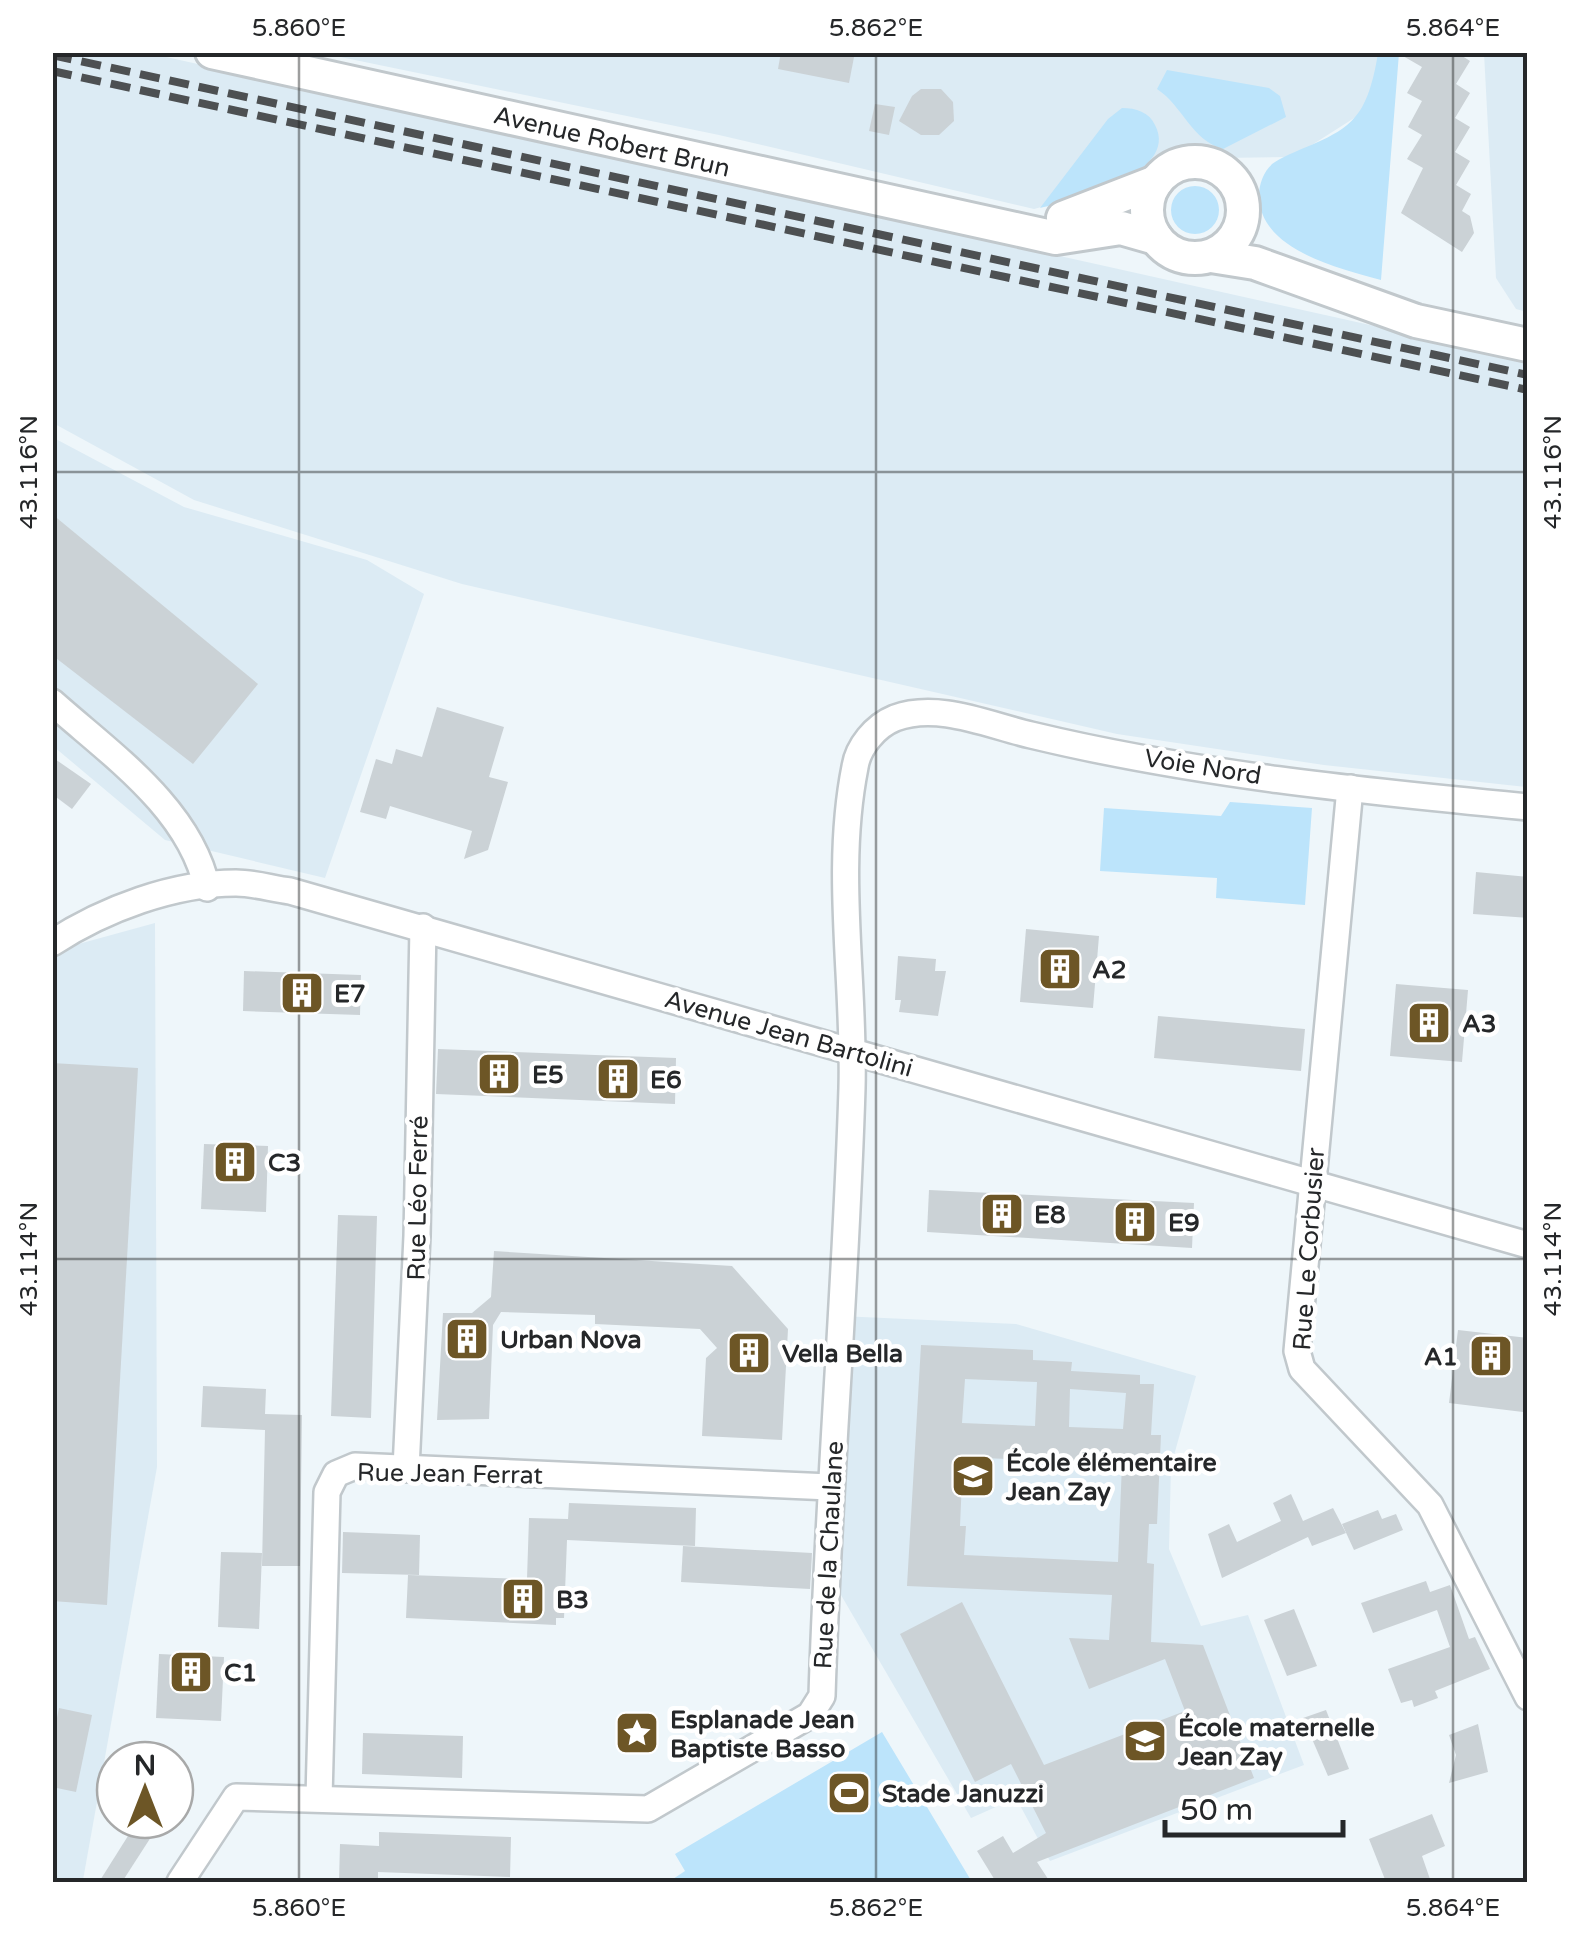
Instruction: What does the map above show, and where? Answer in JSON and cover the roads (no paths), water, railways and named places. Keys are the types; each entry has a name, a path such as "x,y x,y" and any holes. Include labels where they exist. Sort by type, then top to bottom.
{"street":[{"name":"Avenue Robert Brun","path":"212,52 1056,238 1121,228 1156,238"},
{"path":"1310,284 1269,252 1243,216 1233,180 1212,165 1184,163 1156,182 1147,210 1156,238 1180,256 1255,263 1310,284 1416,321 1528,345"},
{"name":"Avenue Robert Brun","path":"1013,228 1083,214 1156,182"},
{"path":"1212,256 1233,240 1243,216"},
{"path":"52,702 158,798 203,870 206,888"},
{"name":"Voie Nord","path":"883,724 904,716 934,713 1122,753 1350,788 1528,806"},
{"name":"Rue de la Chaulane","path":"180,1882 236,1797 648,1809 810,1714 822,1696 853,1051 847,924 852,791 860,750 883,724"},
{"name":"Rue Le Corbusier","path":"1350,788 1296,1351 1302,1369 1430,1505 1528,1697"},
{"name":"Avenue Jean Bartolini","path":"52,943 109,913 165,893 236,883 290,891 1528,1246"},
{"name":"Rue Léo Ferré","path":"406,1469 417,1236 423,927"},
{"name":"Rue Jean Ferrat","path":"320,1798 327,1492 336,1474 356,1466 830,1487"}],"railway":[{"path":"52,55 1528,375"},
{"path":"52,71 1528,390"}],"place":[{"name":"A2","path":"1060,969"},
{"name":"E7","path":"302,993"},
{"name":"A3","path":"1429,1023"},
{"name":"E5","path":"499,1074"},
{"name":"E6","path":"618,1079"},
{"name":"C3","path":"235,1162"},
{"name":"E8","path":"1002,1214"},
{"name":"E9","path":"1135,1222"},
{"name":"Urban Nova","path":"467,1339"},
{"name":"Vella Bella","path":"749,1353"},
{"name":"A1","path":"1491,1356"},
{"name":"École élémentaire Jean Zay","path":"973,1476"},
{"name":"B3","path":"523,1599"},
{"name":"C1","path":"191,1672"},
{"name":"Esplanade Jean Baptiste Basso","path":"637,1733"},
{"name":"École maternelle Jean Zay","path":"1145,1741"},
{"name":"Stade Januzzi","path":"849,1793"}]}
